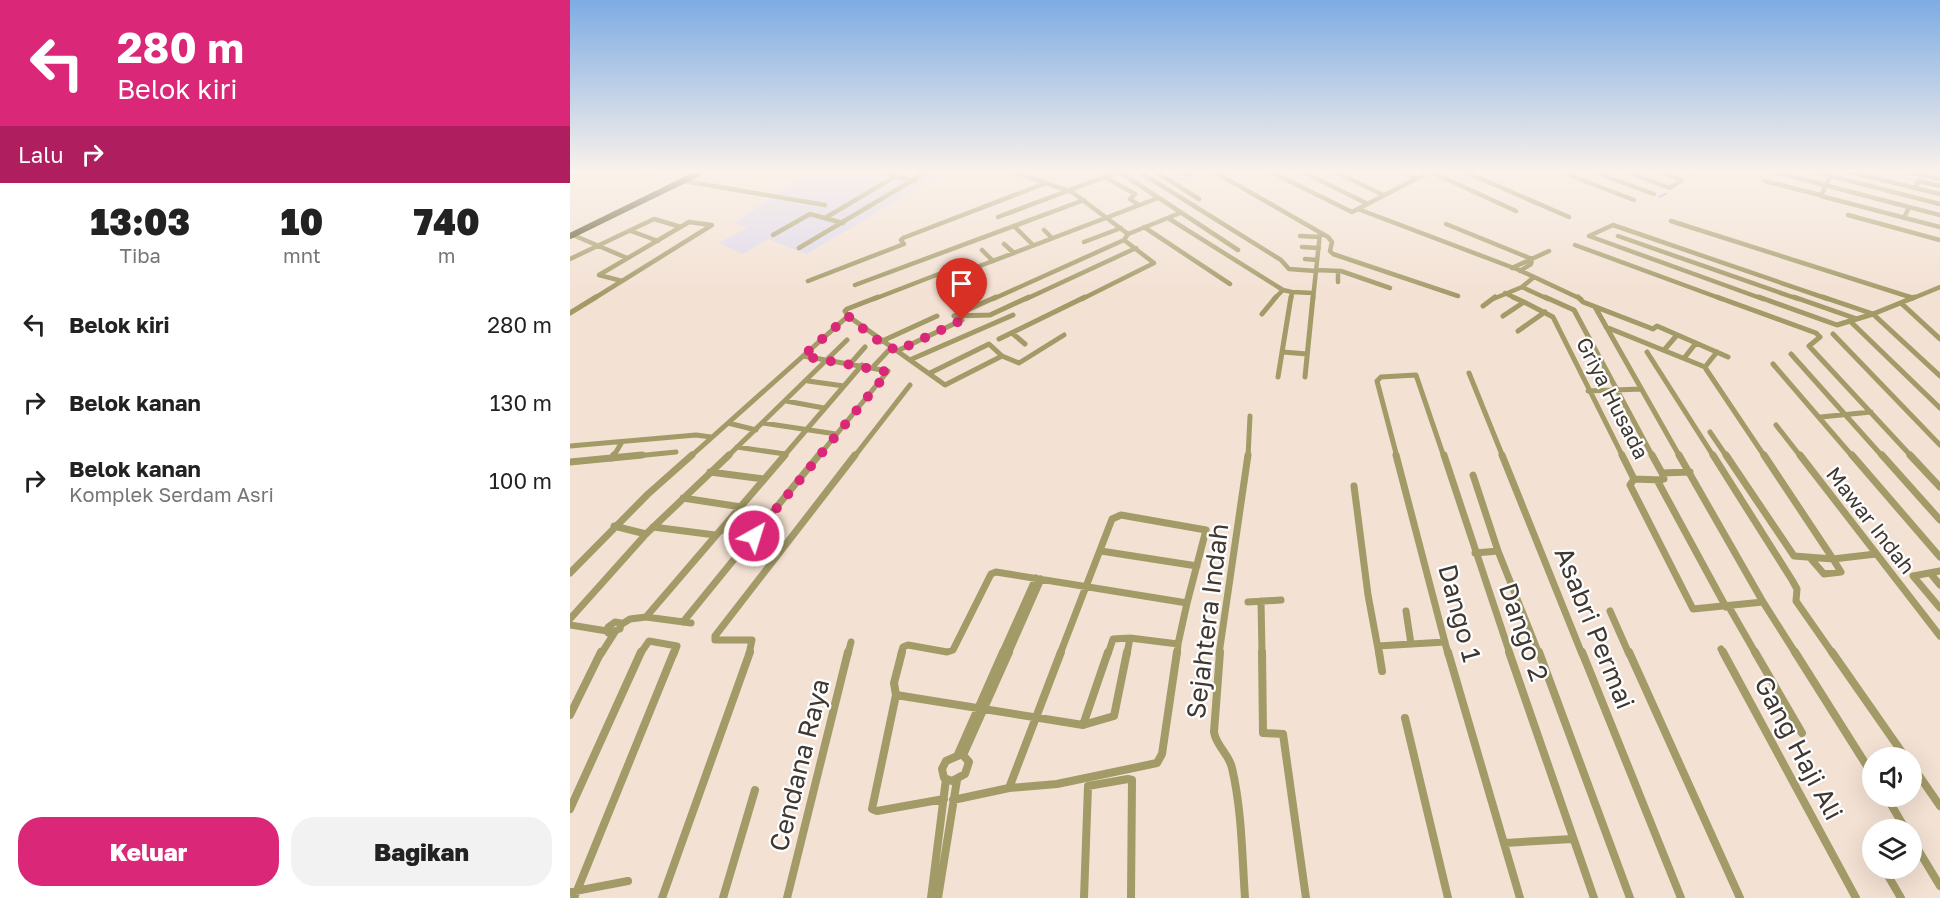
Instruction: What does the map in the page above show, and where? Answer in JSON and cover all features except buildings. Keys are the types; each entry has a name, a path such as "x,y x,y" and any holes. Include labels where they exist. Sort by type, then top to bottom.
{"highway":[{"path":"571,234 613,213"},
{"path":"571,234 616,213"}],"street":[{"path":"825,218 834,213"},
{"path":"799,248 860,213"},
{"path":"909,248 901,240 903,238 968,213"},
{"path":"998,217 1009,213"},
{"path":"1013,213 1024,222"},
{"path":"855,285 1049,213"},
{"path":"1101,213 1128,234"},
{"path":"1002,356 946,385 912,359 880,342 848,316 845,310 935,275 948,272 953,276 1118,213"},
{"path":"1136,248 990,315 954,316 1124,240 1128,234 1180,213 1238,250"},
{"path":"1204,213 1282,261 1288,269 1338,271 1390,288"},
{"path":"1283,213 1331,240 1330,250 1333,254 1458,296"},
{"path":"1368,213 1520,271 1582,299 1581,304 1574,310 1522,287"},
{"path":"1560,213 1569,217"},
{"path":"1885,213 1940,227"},
{"path":"1904,218 1906,213"},
{"path":"570,259 664,214"},
{"path":"773,235 810,214 843,223"},
{"path":"1848,215 1940,240"},
{"path":"1082,218 1089,224"},
{"path":"1168,218 1283,290 1313,293"},
{"path":"652,220 681,227"},
{"path":"570,313 712,226 692,221 599,275 622,281"},
{"path":"1671,221 1913,298"},
{"path":"1063,224 1071,231"},
{"path":"1446,224 1532,261"},
{"path":"1940,287 1873,314 1839,326 1589,236 1613,225 1873,314 1940,376"},
{"path":"1014,226 1033,245"},
{"path":"1144,227 1230,284"},
{"path":"1084,242 1121,228"},
{"path":"1044,230 1052,238"},
{"path":"631,231 658,241"},
{"path":"571,234 627,258"},
{"path":"1300,236 1320,235"},
{"path":"1305,377 1320,235"},
{"path":"1618,236 1854,321 1940,408"},
{"path":"999,339 1154,263 1124,240"},
{"path":"808,281 904,244"},
{"path":"1004,244 1014,252"},
{"path":"1575,245 1816,333 1820,337 1809,346 1940,486"},
{"path":"1302,247 1319,248"},
{"path":"982,250 993,261"},
{"path":"1520,271 1549,251"},
{"path":"1305,259 1317,260"},
{"path":"1511,268 1532,261"},
{"path":"1717,282 1730,265"},
{"path":"1338,271 1338,282"},
{"path":"1483,306 1505,293 1522,287 1534,277"},
{"path":"1262,314 1266,306 1283,290"},
{"path":"1278,377 1292,292"},
{"path":"1505,293 1545,312 1518,332"},
{"path":"1503,316 1524,302"},
{"path":"951,303 962,313"},
{"path":"1901,303 1940,339"},
{"path":"1581,304 1653,329"},
{"name":"Griya Husada","path":"1596,308 1763,602 1862,758"},
{"name":"Griya Husada","path":"1574,310 1664,479 1634,479"},
{"name":"Griya Husada","path":"1545,312 1552,316 1634,479"},
{"path":"912,359 1014,315"},
{"path":"570,573 614,526 848,316"},
{"path":"880,342 937,316"},
{"path":"897,351 962,320"},
{"path":"1643,340 1657,326 1728,357"},
{"path":"1607,329 1643,340 1705,367 1717,352"},
{"path":"1011,333 1025,344"},
{"path":"930,373 989,344 1002,356 1019,363 1064,334"},
{"path":"1833,334 1940,445"},
{"path":"1665,349 1677,335"},
{"path":"570,619 653,526 808,381 847,340"},
{"path":"1685,357 1696,343"},
{"path":"851,363 865,347"},
{"path":"873,368 888,351"},
{"path":"1282,352 1307,354"},
{"path":"1647,352 1792,580 1797,589 1796,601 1898,747"},
{"path":"1791,354 1940,520"},
{"path":"570,625 607,633 630,619 646,617 687,622 888,372 862,365 803,356"},
{"path":"1773,364 1940,557"},
{"path":"646,617 862,365"},
{"path":"1706,369 1841,572 1828,574 1821,572 1811,559"},
{"name":"Asabri Permai","path":"1469,373 1681,898"},
{"name":"Dango 1","path":"1419,378 1416,375 1381,377 1377,381 1445,642 1520,898"},
{"name":"Dango 2","path":"1419,378 1475,553 1572,840 1594,898"},
{"path":"808,381 844,387"},
{"path":"662,898 753,643 752,640 715,640 715,636 910,385"},
{"path":"1588,391 1641,388"},
{"path":"786,401 824,408"},
{"path":"1821,417 1870,412"},
{"name":"Sejahtera Indah","path":"1245,898 1232,763 1217,744 1214,729 1217,673 1249,458 1250,416"},
{"path":"728,423 756,430"},
{"path":"763,423 836,434"},
{"name":"Mawar Indah","path":"1776,425 1940,636"},
{"path":"1710,432 1794,556 1833,559 1876,554"},
{"path":"570,446 696,435 711,437"},
{"path":"612,458 622,441"},
{"path":"736,447 785,454"},
{"path":"570,462 676,453"},
{"path":"710,472 764,479"},
{"name":"Griya Husada","path":"1662,473 1690,472"},
{"path":"1473,475 1498,551 1560,705 1629,898"},
{"name":"Griya Husada","path":"1634,479 1630,485 1692,608 1697,610 1763,602"},
{"path":"1657,480 1802,733"},
{"path":"1354,486 1382,671"},
{"path":"683,498 741,507"},
{"path":"1009,788 1035,719 1087,586 1101,550 1112,519 1121,516 1206,530 1178,644 1162,754 1157,763 1036,786 872,809 896,695 894,683 905,646 950,652 991,574 996,572 1087,586 1187,603"},
{"path":"767,521 775,523"},
{"path":"614,526 646,534"},
{"path":"653,526 754,536"},
{"path":"1101,550 1197,566"},
{"path":"1475,553 1498,551"},
{"path":"1940,571 1913,576 1940,608"},
{"path":"1931,573 1940,585"},
{"path":"961,754 1038,579"},
{"path":"1248,602 1281,600"},
{"path":"1262,601 1263,733 1283,734 1306,898"},
{"path":"1406,611 1411,644"},
{"path":"1610,611 1740,898"},
{"path":"570,715 607,633 613,623 622,624"},
{"path":"1083,725 1113,639 1130,638 1178,644"},
{"path":"896,695 1083,725 1114,716 1130,638"},
{"path":"570,808 644,645 650,641 677,646 678,650 573,894"},
{"name":"Cendana Raya","path":"787,898 851,642"},
{"path":"1378,646 1445,642"},
{"name":"Gang Haji Ali","path":"1721,649 1856,898"},
{"path":"1405,718 1448,898"},
{"path":"931,898 949,800 957,780 965,774 969,766 968,758 961,754 949,757 942,765 949,800 939,898"},
{"path":"946,779 957,780"},
{"path":"1084,898 1088,786 1091,783 1128,779 1132,780 1131,898"},
{"path":"1922,780 1940,806"},
{"path":"723,898 754,793"},
{"path":"1504,843 1572,840"},
{"path":"1922,856 1940,886"},
{"path":"1890,879 1901,898"},
{"path":"573,894 628,881"}],"shaded area":[{"path":"749,213 876,213 807,254 768,239 743,254 719,243 747,228 734,223"}],"route":[{"path":"754,536 888,372 830,359 803,356 848,316 874,338 897,351 962,320"}]}
